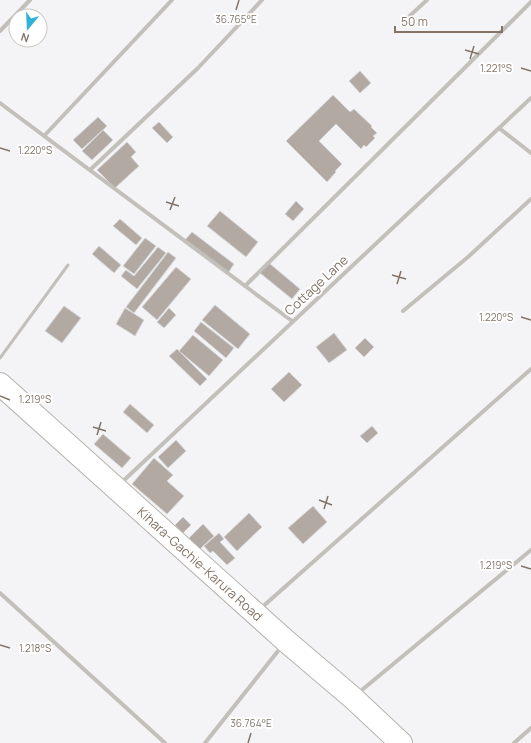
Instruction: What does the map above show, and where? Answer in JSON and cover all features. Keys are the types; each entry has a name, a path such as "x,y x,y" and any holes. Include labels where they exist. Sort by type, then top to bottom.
{"street":[{"path":"0,31 30,0"},
{"path":"44,136 172,0"},
{"path":"90,170 198,68 262,0"},
{"path":"403,22 427,0"},
{"path":"244,286 531,2"},
{"name":"Cottage Lane","path":"116,488 531,98"},
{"path":"0,104 292,321"},
{"path":"499,128 531,153"},
{"path":"404,311 468,258 531,199"},
{"path":"255,613 531,369"},
{"name":"Kihara-Gachie-Karura Road","path":"0,384 286,641 352,698 400,743"},
{"path":"352,698 531,550"},
{"path":"0,593 165,743"},
{"path":"205,743 286,641"},
{"path":"514,743 531,728"}],"lane":[{"path":"0,358 68,265"}],"building":[{"path":"360,71 371,83 360,93 349,81"},
{"path":"333,95 350,112 354,109 372,126 371,127 377,133 373,136 375,138 366,147 364,145 361,149 336,124 319,141 342,164 327,182 286,141"},
{"path":"98,117 107,126 82,149 73,140"},
{"path":"159,122 173,137 167,143 152,128"},
{"path":"103,130 113,140 92,160 82,151"},
{"path":"127,142 136,152 131,157 139,166 115,188 97,170"},
{"path":"296,201 304,209 293,221 285,214"},
{"path":"220,211 258,242 246,257 207,226"},
{"path":"120,219 142,238 136,245 113,226"},
{"path":"192,232 234,264 228,273 185,240"},
{"path":"145,238 156,246 134,274 123,266"},
{"path":"99,246 121,265 114,273 92,254"},
{"path":"158,247 166,253 137,289 121,276 126,270 134,276"},
{"path":"168,252 176,258 134,313 126,307"},
{"path":"269,263 300,289 292,299 260,273"},
{"path":"176,267 191,279 157,320 142,307"},
{"path":"215,305 250,334 238,349 202,320"},
{"path":"64,306 81,318 62,343 45,331"},
{"path":"125,308 144,320 135,336 116,324"},
{"path":"169,308 176,315 164,328 157,322"},
{"path":"201,322 234,348 226,358 194,331"},
{"path":"334,333 347,350 329,363 316,347"},
{"path":"193,335 223,360 209,376 179,351"},
{"path":"365,338 374,347 364,357 355,348"},
{"path":"177,349 207,379 200,386 169,356"},
{"path":"289,372 302,385 284,402 271,389"},
{"path":"130,404 154,425 147,433 123,412"},
{"path":"372,426 378,433 367,443 360,436"},
{"path":"103,434 131,458 122,468 94,444"},
{"path":"176,440 186,451 168,468 158,457"},
{"path":"154,458 173,475 167,481 184,496 167,514 132,484"},
{"path":"313,506 327,522 303,544 288,528"},
{"path":"249,513 262,527 237,551 224,537"},
{"path":"183,517 191,525 183,533 175,525"},
{"path":"203,524 214,536 200,549 189,538"},
{"path":"219,533 224,539 220,542 235,558 227,565 213,551 210,553 204,546"}]}
